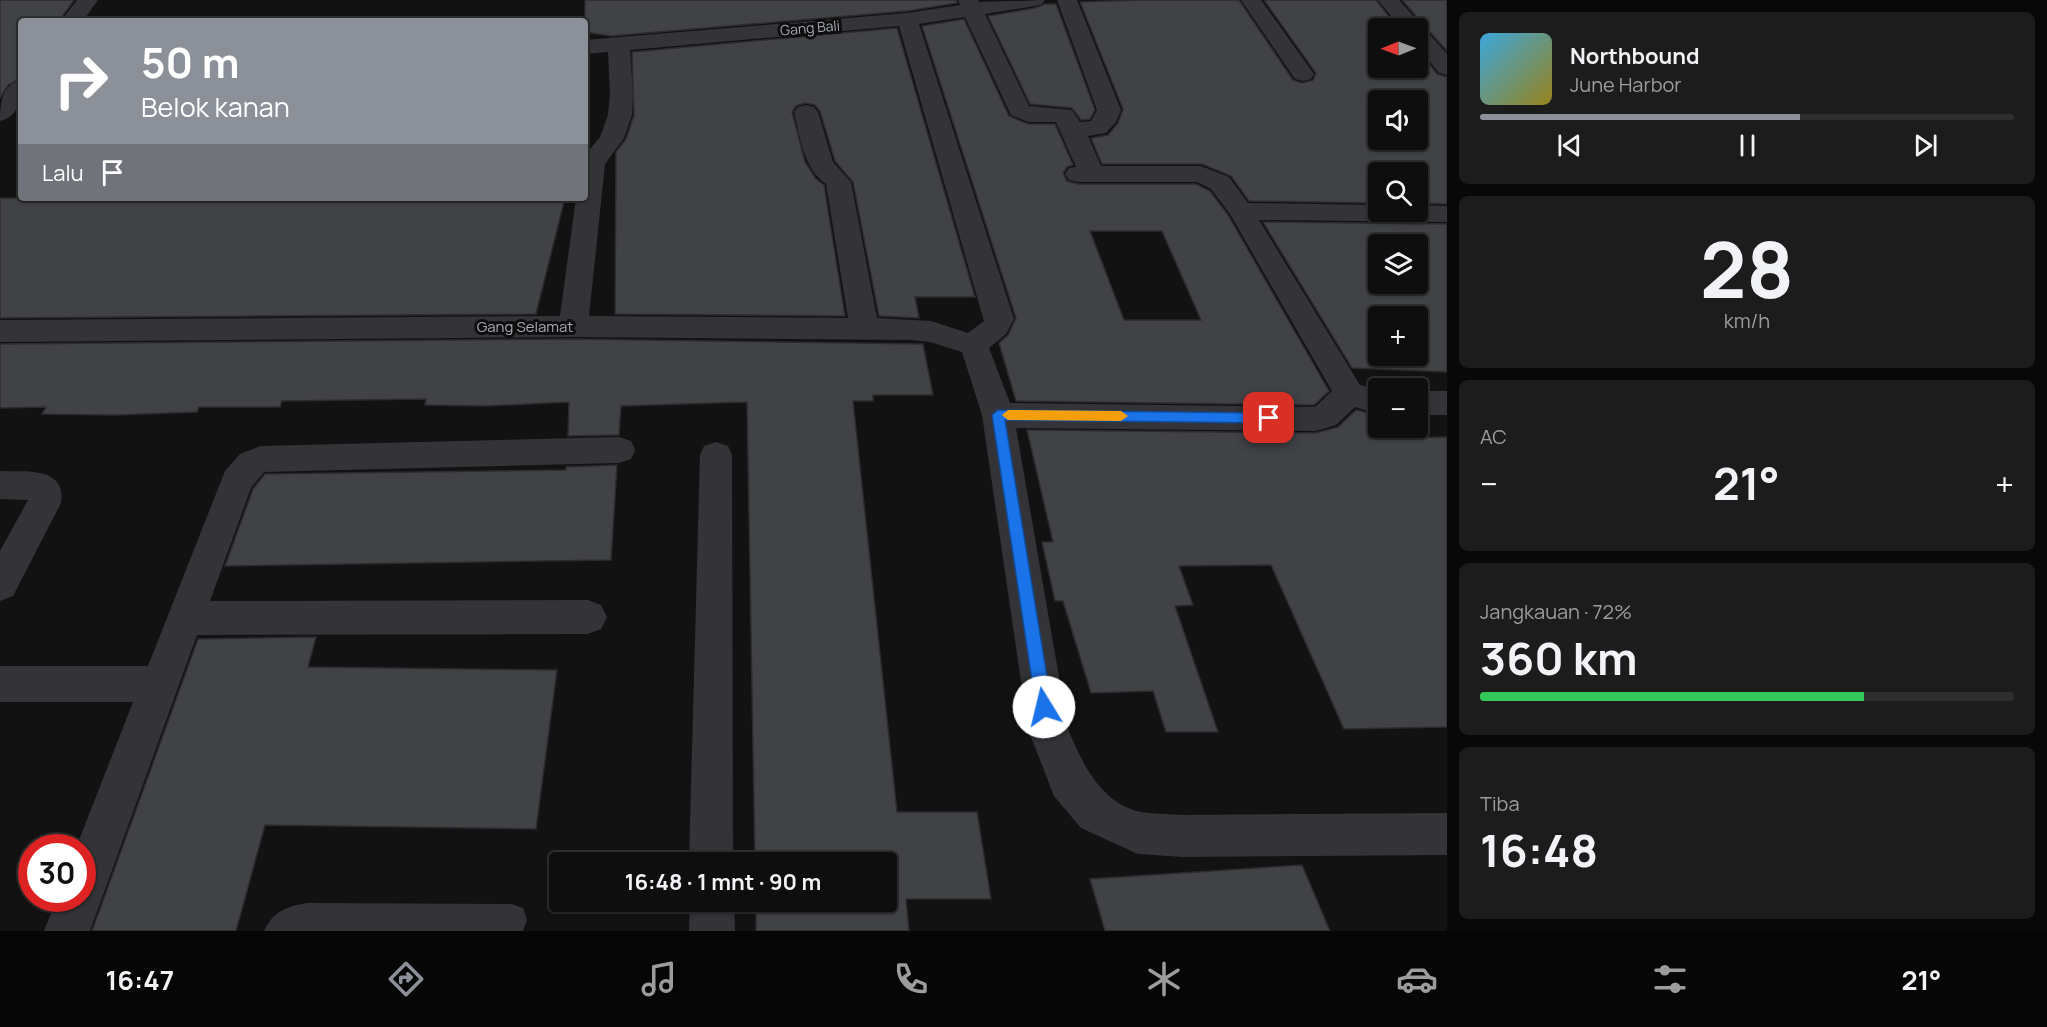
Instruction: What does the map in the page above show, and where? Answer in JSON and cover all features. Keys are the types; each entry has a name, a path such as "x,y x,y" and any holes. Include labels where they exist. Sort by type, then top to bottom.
{"street":[{"path":"74,18 88,0"},
{"name":"Gang Bali","path":"588,47 908,19 971,5 1035,0"},
{"path":"1067,0 1109,110 1104,122 1098,128 1073,130"},
{"path":"1251,0 1303,74"},
{"path":"1388,0 1403,18"},
{"path":"971,5 1019,110 1028,115 1064,115 1073,130 1085,174 1208,176 1220,183 1241,211 1364,398 1316,419 998,415"},
{"path":"908,19 999,319 996,327 973,345 982,364 998,415 1048,729 1069,781 1096,813 1138,833 1183,836 1447,834"},
{"path":"573,326 593,164 595,157 611,140 622,111 619,45"},
{"path":"1428,46 1447,68"},
{"path":"0,114 18,91"},
{"path":"806,112 818,157 826,173 836,178 838,182 864,328"},
{"path":"1241,211 1447,214"},
{"name":"Gang Selamat","path":"0,331 573,326 911,328 973,345"},
{"path":"1428,403 1447,403"},
{"path":"96,853 237,481 252,462 261,459 619,450"},
{"path":"711,852 716,455"},
{"path":"0,485 38,486 46,491 44,502 0,585"},
{"path":"186,618 588,617"},
{"path":"0,684 161,684"},
{"path":"67,931 74,912"},
{"path":"712,912 712,931"}],"lane":[{"path":"281,931 292,922 308,919 511,920"}],"building":[{"path":"0,0 74,0 61,18 18,18 18,80 8,85 0,98"},
{"path":"585,0 956,0 957,3 907,11 611,36 588,32 588,18 585,18"},
{"path":"1239,0 1293,80 1302,83 1313,80 1316,73 1264,0 1376,0 1390,18 1368,18 1368,78 1428,78 1428,63 1437,74 1447,77 1447,204 1428,203 1428,162 1368,162 1368,203 1249,201 1231,176 1202,164 1102,164 1091,138 1108,135 1118,123 1123,109 1080,2"},
{"path":"1402,0 1447,0 1447,51 1428,29 1428,18 1418,18"},
{"path":"1045,4 1056,4 1095,110 1090,119 1081,120 1072,108 1030,104 988,16 1035,8"},
{"path":"964,19 1009,116 1028,124 1055,124 1073,165 1067,167 1063,173 1067,181 1078,184 1196,184 1210,191 1228,215 1329,391 1314,405 1016,401 999,343 1008,335 1016,318 922,26","holes":["1090,231 1162,231 1201,320 1124,320"]},
{"path":"897,28 975,297 915,297 919,318 879,316 853,182 835,161 820,111 815,105 805,103 796,106 792,112 805,162 816,179 824,185 845,316 615,314 616,152 626,139 634,115 632,52"},
{"path":"0,198 18,198 18,201 564,201 536,314 0,318"},
{"path":"1263,222 1447,224 1447,372 1352,368"},
{"path":"573,339 923,344 933,395 873,395 873,401 853,401 897,812 977,812 991,899 906,899 909,931 756,931 756,912 897,912 897,852 755,852 747,402 621,406 619,435 568,436 569,402 486,406 425,405 426,399 282,401 280,407 199,407 197,412 114,415 42,414 46,407 0,408 0,344"},
{"path":"1356,410 1365,412 1368,417 1368,438 1447,437 1447,727 1344,729 1271,565 1179,566 1193,605 1175,606 1218,732 1166,732 1153,691 1091,693 1063,601 1055,601 1042,542 1053,542 1027,430 1316,433 1338,427"},
{"path":"617,465 611,560 225,566 253,489 265,474 566,470 566,467"},
{"path":"316,637 308,667 557,670 536,829 265,825 236,931 92,931 198,639"},
{"path":"1302,865 1330,931 1105,931 1090,879"}],"slow traffic":[{"path":"1008,415 1121,416"}],"route":[{"path":"1044,707 998,415 1269,418"}]}
